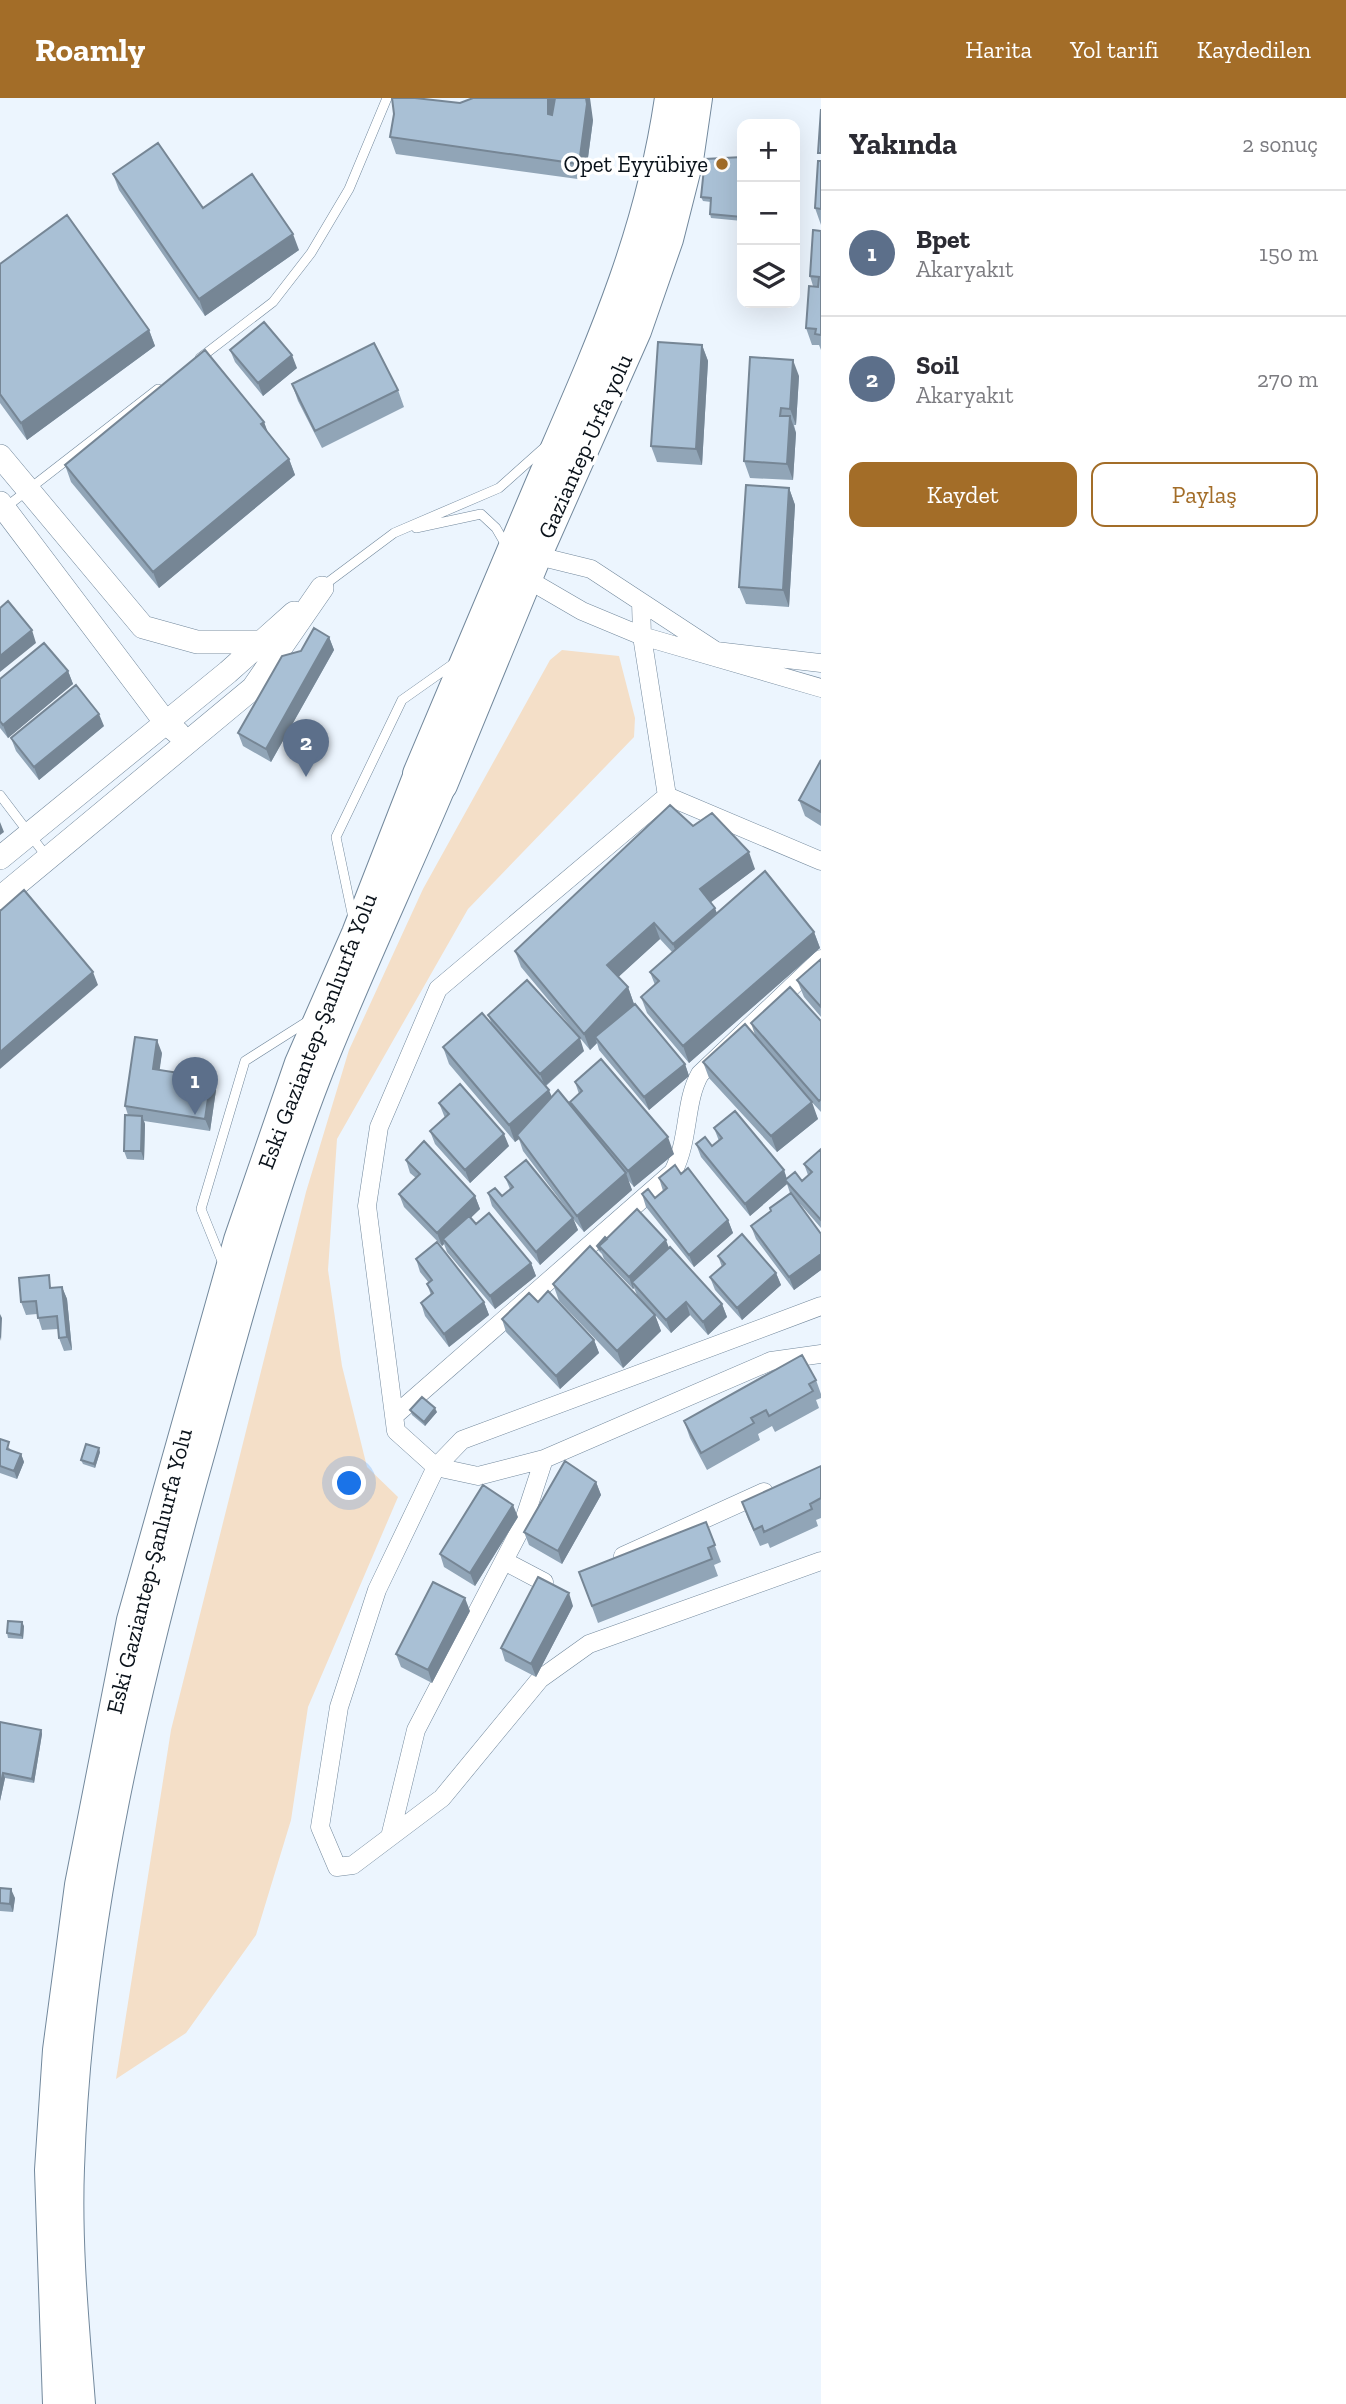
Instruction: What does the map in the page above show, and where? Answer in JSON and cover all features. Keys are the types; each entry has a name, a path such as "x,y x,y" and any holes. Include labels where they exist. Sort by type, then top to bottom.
{"highway":[{"name":"Gaziantep-Urfa yolu","path":"430,779 469,653 525,562 564,430 612,322 642,232 662,154 670,98"},
{"name":"Gaziantep-Urfa yolu","path":"430,779 525,562 636,331 668,239 688,160 697,98"}],"main road":[{"name":"Eski Gaziantep-Şanlıurfa Yolu","path":"57,2404 49,2170 57,2050 79,1885 131,1620 228,1276 299,1063 356,933 430,779"},
{"name":"Eski Gaziantep-Şanlıurfa Yolu","path":"81,2404 74,2319 70,2170 78,2052 100,1888 152,1625 263,1234 319,1071 430,779"}],"street":[{"path":"0,456 143,627 197,642 261,642"},
{"path":"1,509 166,723 188,742"},
{"path":"525,562 591,569 716,651 821,663"},
{"path":"525,562 582,611 642,636 821,688"},
{"path":"0,858 166,723 322,587"},
{"path":"0,898 253,688 322,587"},
{"path":"641,602 642,636 667,796"},
{"path":"667,796 821,860"},
{"path":"667,796 438,989 379,1127 367,1206 396,1431 436,1467 478,1476 544,1459 771,1361 821,1354"},
{"path":"394,1416 673,1172 682,1155 694,1085 700,1074 821,959"},
{"path":"821,1306 462,1440 436,1467 377,1590 339,1707 320,1827 337,1867 353,1865 442,1798 540,1679 589,1644 821,1561"},
{"path":"390,1838 416,1730 522,1526 544,1459"},
{"path":"604,1565 783,1484"},
{"path":"505,1561 544,1582"}],"lane":[{"path":"188,367 273,302 312,253 349,189 387,98"},
{"path":"1,509 166,383"},
{"path":"322,587 394,533 499,488 564,430"},
{"path":"394,533 481,514 525,562"},
{"path":"356,933 336,837 402,700 469,653"},
{"path":"0,795 47,857"},
{"path":"228,1276 201,1209 245,1061 321,1012"}],"shaded area":[{"path":"562,650 619,656 635,718 634,737 468,909 337,1139 328,1270 342,1366 367,1467 398,1497 308,1707 291,1820 256,1935 186,2033 116,2079 171,1730 306,1192 349,1050 423,889 550,660"}],"building":[{"path":"392,98 460,103 473,98 548,98 548,114 552,115 555,98 586,98 579,164 390,137 394,114"},
{"path":"821,109 821,153 818,153"},
{"path":"158,143 203,208 252,174 293,234 199,299 113,174"},
{"path":"737,157 737,217 710,214 711,198 701,197 705,159"},
{"path":"818,161 821,161 821,209 815,208"},
{"path":"67,215 149,330 21,423 0,394 0,264"},
{"path":"813,230 821,231 821,335 815,334 816,329 806,328 809,286 818,287 819,277 810,276"},
{"path":"264,322 292,355 258,383 230,350"},
{"path":"658,342 702,345 696,449 651,446"},
{"path":"374,343 398,390 315,431 292,384"},
{"path":"205,350 264,422 261,424 289,459 153,572 65,465"},
{"path":"750,357 793,360 790,409 781,408 780,416 790,416 787,464 744,461"},
{"path":"746,485 789,488 783,590 739,587"},
{"path":"8,601 32,630 0,656 0,608"},
{"path":"314,628 329,637 266,749 238,733 282,656 301,651"},
{"path":"44,643 68,671 3,725 0,721 0,679"},
{"path":"76,685 99,714 34,767 11,738"},
{"path":"821,760 821,812 799,800"},
{"path":"670,805 693,826 712,813 749,852 700,889 715,908 673,944 654,923 607,965 628,987 584,1034 515,951"},
{"path":"765,871 814,932 683,1046 641,997 659,981 650,972"},
{"path":"24,890 93,972 0,1052 0,911"},
{"path":"821,959 821,1007 797,980"},
{"path":"527,980 580,1038 540,1074 488,1015"},
{"path":"790,987 821,1021 819,1101 751,1023"},
{"path":"635,1004 685,1064 644,1097 595,1037"},
{"path":"482,1013 549,1090 509,1125 443,1047"},
{"path":"745,1024 812,1102 771,1136 703,1062"},
{"path":"135,1037 157,1040 153,1069 211,1078 205,1119 125,1106"},
{"path":"601,1059 668,1137 628,1171 570,1102 582,1091 575,1082"},
{"path":"460,1084 504,1134 465,1170 430,1131 449,1114 439,1103"},
{"path":"558,1090 626,1173 577,1216 517,1135"},
{"path":"735,1111 784,1170 745,1204 696,1144 705,1137 712,1146 722,1138 714,1128"},
{"path":"125,1115 142,1116 141,1151 124,1151"},
{"path":"424,1141 475,1196 437,1233 399,1194 420,1174 406,1160"},
{"path":"821,1149 821,1220 785,1180 795,1172 802,1181 812,1172 804,1164"},
{"path":"526,1160 573,1218 536,1252 488,1193 495,1188 502,1196 513,1187 505,1177"},
{"path":"675,1165 681,1174 688,1168 728,1220 689,1255 642,1194 648,1189 655,1198 667,1188 659,1178"},
{"path":"791,1193 821,1234 821,1254 789,1277 751,1226"},
{"path":"637,1209 666,1240 629,1277 599,1246"},
{"path":"489,1213 531,1263 490,1296 443,1239 469,1216 476,1224"},
{"path":"742,1234 776,1273 737,1308 710,1277 725,1264 718,1256"},
{"path":"437,1242 484,1302 444,1334 421,1303 433,1293 427,1284 432,1280 416,1259"},
{"path":"590,1246 655,1315 617,1351 553,1284"},
{"path":"670,1247 722,1304 703,1322 686,1302 666,1320 632,1282"},
{"path":"49,1275 50,1288 62,1287 67,1337 59,1338 57,1316 38,1318 36,1301 21,1302 19,1278"},
{"path":"548,1291 594,1340 556,1376 502,1319 529,1293 538,1302"},
{"path":"802,1355 816,1380 809,1384 813,1391 769,1416 766,1410 751,1418 754,1423 701,1453 684,1421"},
{"path":"422,1397 435,1408 424,1422 410,1410"},
{"path":"0,1439 9,1442 7,1449 21,1454 14,1471 0,1466"},
{"path":"86,1444 99,1448 94,1464 81,1460"},
{"path":"565,1461 596,1482 558,1551 524,1532"},
{"path":"821,1466 821,1498 810,1504 812,1509 764,1532 762,1526 754,1530 742,1502"},
{"path":"483,1485 513,1505 470,1573 440,1554"},
{"path":"706,1522 715,1545 708,1548 712,1559 592,1606 579,1572"},
{"path":"538,1577 569,1593 531,1664 501,1648"},
{"path":"433,1582 465,1598 428,1670 396,1654"},
{"path":"8,1621 22,1622 21,1635 7,1633"},
{"path":"0,1722 41,1730 32,1779 3,1773 0,1789"},
{"path":"0,1888 11,1889 10,1904 0,1903"}],"place":[{"name":"Opet Eyyübiye","path":"722,164"},
{"name":"Soil","path":"306,777"},
{"name":"Bpet","path":"195,1115"}]}
